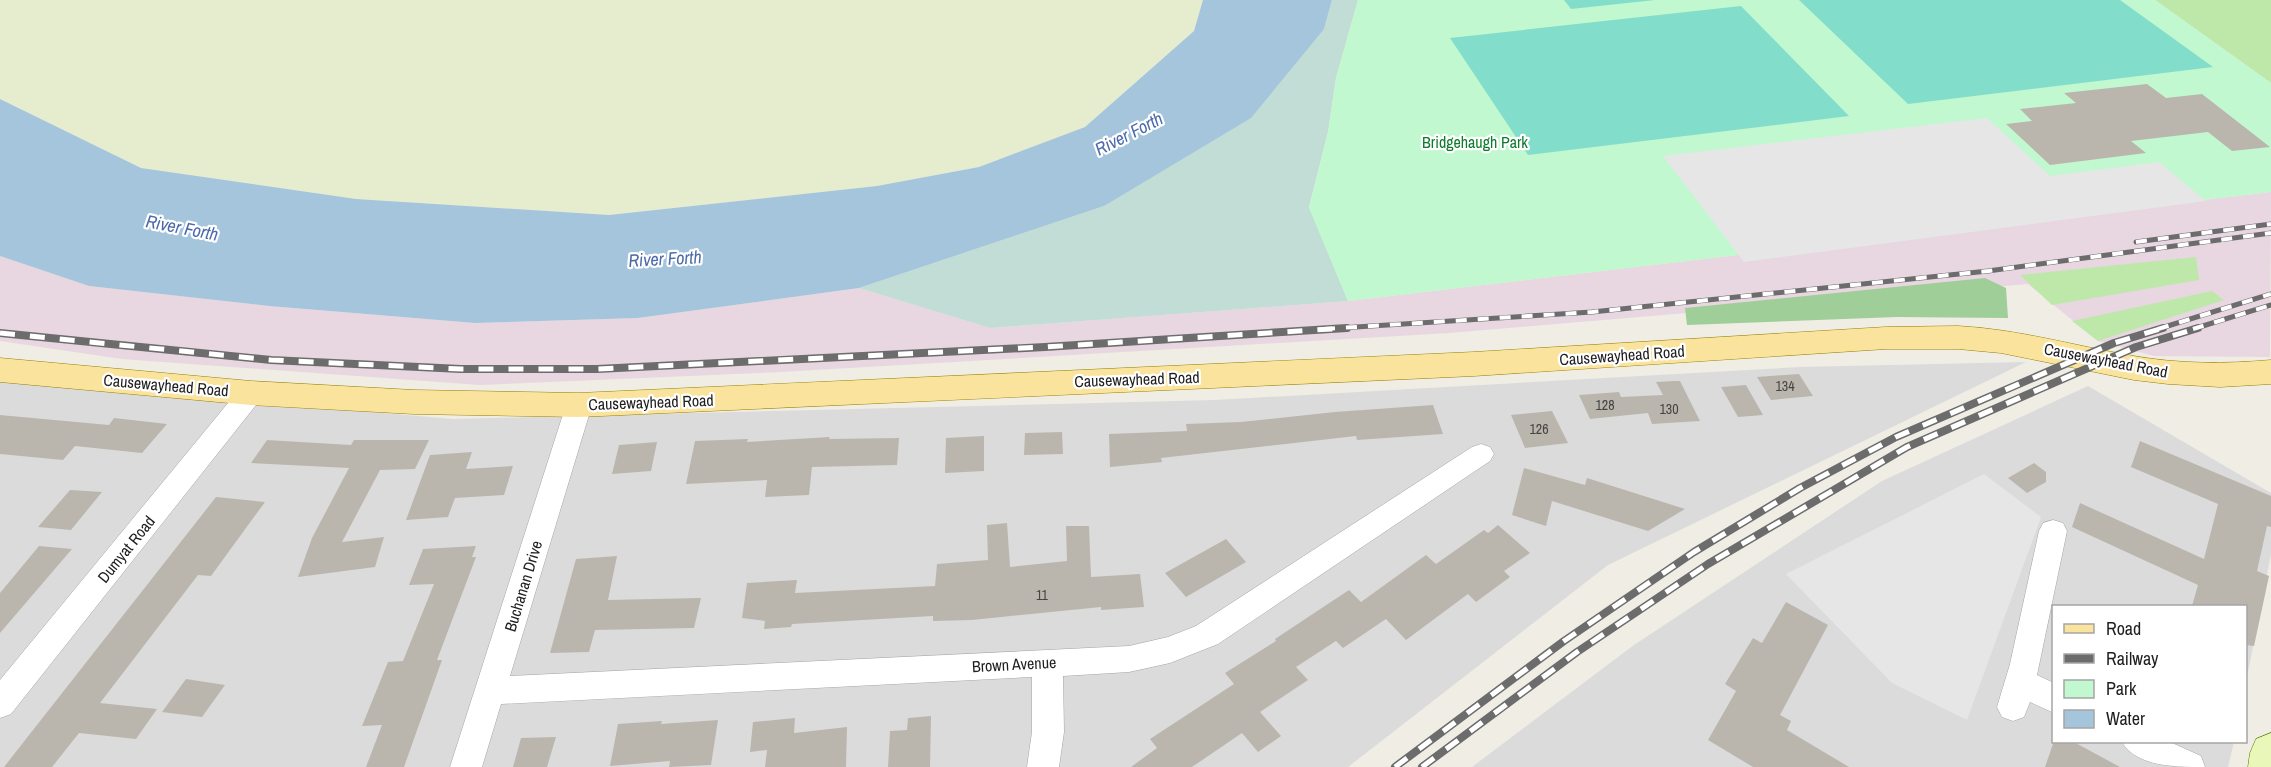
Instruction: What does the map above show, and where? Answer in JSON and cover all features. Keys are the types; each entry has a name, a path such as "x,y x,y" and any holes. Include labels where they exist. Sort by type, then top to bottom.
{"main road":[{"name":"Causewayhead Road","path":"0,370 252,393 426,402 579,405 1474,364 1886,338 1982,339 2034,346 2135,368 2207,376 2271,372"},
{"path":"2269,767 2271,753"}],"street":[{"name":"Dumyat Road","path":"0,704 252,393"},
{"name":"Buchanan Drive","path":"466,767 579,405"},
{"name":"Brown Avenue","path":"490,691 1129,659 1170,650 1207,635 1481,454"},
{"path":"2052,699 2017,695 2053,531"},
{"path":"1042,767 1048,732 1047,663"},
{"path":"2142,743 2189,767"}],"shaded area":[{"path":"1332,0 1358,0 1336,78 1328,132 1309,207 1348,301 990,328 859,288 1104,206 1324,29"},
{"path":"1564,0 1655,0 1571,9"},
{"path":"1799,0 2120,0 2213,67 1908,104"},
{"path":"1741,6 1849,116 1528,155 1450,38"},
{"path":"1987,118 2050,176 2159,162 2206,201 1744,262 1663,156"},
{"path":"2271,192 2270,357 2154,356 2098,341 2028,284 1449,333 780,372 480,385 122,359 0,341 0,256 89,286 269,306 475,323 638,318 859,288 990,328 1348,301"},
{"path":"2026,362 1608,565 1348,767 0,767 0,380 453,419 1215,400 1800,367"},
{"path":"2088,386 2271,493 2271,554 2247,677 2247,605 2052,605 2052,743 2234,743 2228,767 1472,767 1634,645 1882,481"},
{"path":"1984,474 2041,517 1967,720 1892,683 1786,574"}],"green space":[{"path":"0,0 1206,0 1194,31 1085,127 979,167 877,186 609,215 356,199 141,168 0,99"},
{"name":"Bridgehaugh Park","path":"1358,0 2155,0 2271,83 2271,192 1348,301 1309,208 1328,132 1336,78"},
{"path":"2155,0 2271,0 2271,83"},
{"path":"2196,257 2199,280 2052,305 2020,275"},
{"path":"1985,278 2006,288 2008,318 1897,317 1687,325 1685,308"},
{"path":"2212,291 2224,300 2098,341 2072,321"}],"water":[{"name":"River Forth","path":"1203,0 1332,0 1324,29 1251,118 1104,206 859,288 638,318 475,323 269,306 89,286 0,256 0,99 141,168 356,199 609,215 877,186 979,167 1085,127 1194,31"}],"building":[{"path":"2147,84 2166,98 2202,94 2270,147 2232,151 2208,132 2131,141 2146,153 2050,165 2006,124 2032,121 2020,109 2076,103 2064,93"},
{"path":"1799,374 1813,396 1771,400 1757,377"},
{"path":"1680,381 1700,421 1652,424 1648,413 1590,419 1579,395 1619,392 1621,397 1663,395 1656,382"},
{"path":"1746,385 1763,415 1738,417 1721,387"},
{"path":"1433,405 1443,434 1357,440 1356,436 1161,458 1162,462 1110,467 1109,434 1187,431 1186,424 1241,422"},
{"path":"1552,411 1568,443 1525,448 1511,415"},
{"path":"0,415 109,425 114,418 167,424 142,453 75,446 63,460 0,454"},
{"path":"1062,432 1063,454 1024,455 1025,433"},
{"path":"984,436 984,471 945,473 946,438"},
{"path":"830,437 829,439 899,438 897,465 812,467 809,495 765,497 767,480 686,484 695,441 748,439 747,442"},
{"path":"267,440 351,445 354,440 429,440 415,469 380,470 342,542 384,537 375,567 298,577 312,538 349,468 251,463"},
{"path":"2140,441 2271,496 2271,527 2267,526 2257,571 2269,576 2254,646 2247,645 2247,605 2192,605 2198,585 2072,527 2080,503 2204,559 2218,504 2131,467"},
{"path":"657,442 651,471 612,474 619,445"},
{"path":"472,452 466,469 513,466 504,495 455,498 448,517 406,520 430,455"},
{"path":"2034,463 2046,472 2046,482 2027,493 2008,478"},
{"path":"1524,468 1585,485 1587,478 1685,509 1648,531 1552,501 1546,526 1512,515"},
{"path":"70,490 102,492 71,530 38,527"},
{"path":"216,497 265,502 211,576 198,575 100,703 157,709 136,739 79,733 52,767 4,767"},
{"path":"1007,523 1010,567 1067,561 1066,526 1089,526 1091,577 1140,574 1144,607 1101,610 1101,607 972,620 933,621 933,616 792,624 791,627 764,629 765,621 742,618 747,583 797,580 795,593 935,586 937,564 988,560 987,525"},
{"path":"1498,525 1530,553 1504,571 1510,577 1476,602 1468,594 1406,640 1386,619 1343,648 1336,641 1296,667 1308,680 1260,712 1281,736 1258,752 1242,733 1192,767 1131,767 1157,748 1150,739 1234,684 1225,673 1349,590 1361,602 1426,555 1436,564 1484,530 1488,533"},
{"path":"1226,539 1246,562 1186,597 1165,573"},
{"path":"39,546 72,549 0,633 0,593"},
{"path":"476,546 472,557 476,557 437,660 442,660 404,767 366,767 382,725 362,726 388,662 403,661 434,584 409,585 423,549"},
{"path":"617,556 608,600 701,598 694,628 595,630 589,652 550,653 576,559"},
{"path":"1786,602 1828,625 1780,715 1791,721 1787,730 1849,767 1753,767 1708,740 1736,691 1725,684 1753,638 1762,643"},
{"path":"186,679 225,685 202,717 162,712"},
{"path":"931,716 930,767 888,767 890,731 907,730 908,718"},
{"path":"795,718 794,733 847,727 846,767 765,767 767,750 750,752 753,722"},
{"path":"718,720 711,765 669,767 670,761 610,766 618,724"},
{"path":"556,737 547,767 513,767 521,738"},
{"path":"2053,743 2076,743 2120,767 2045,767"}],"railway":[{"path":"2136,242 2271,224"},
{"path":"1324,329 1592,312 1988,271 2271,233"},
{"path":"2158,329 2271,294"},
{"path":"2193,329 2271,305"},
{"path":"0,333 271,360 461,369 597,369 1045,347 1347,328"},
{"path":"1395,767 1564,641 1694,552 1800,488 1896,437 2114,343 2163,328"},
{"path":"1422,767 1577,652 1708,564 1907,447 2136,347 2198,328"}]}
